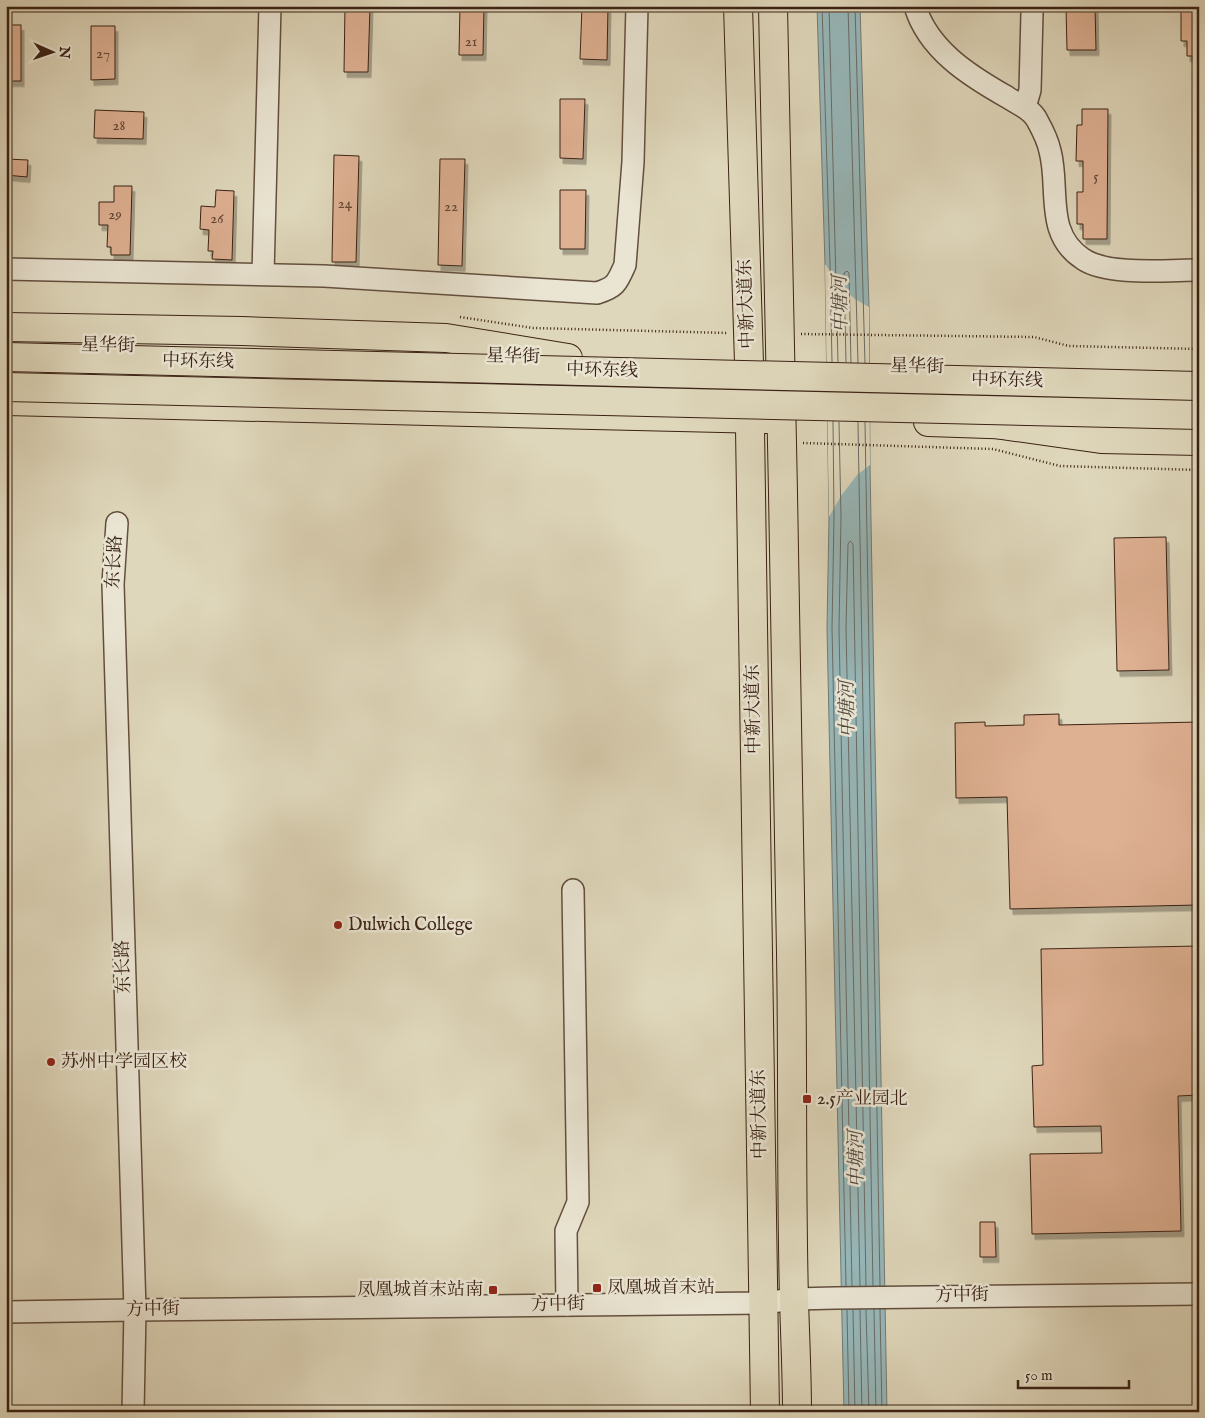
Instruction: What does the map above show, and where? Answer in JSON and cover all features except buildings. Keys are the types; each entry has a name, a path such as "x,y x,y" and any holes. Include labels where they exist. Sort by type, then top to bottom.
{"main road":[{"name":"中新大道东","path":"738,6 749,363 765,1412"},
{"name":"中新大道东","path":"773,6 782,419 797,1412"},
{"path":"6,327 242,331 446,338 568,358"},
{"name":"星华街","path":"6,344 1199,373"},
{"name":"中环东线","path":"6,357 1199,386"},
{"name":"中环东线","path":"6,387 1199,415"},
{"path":"6,401 782,419 828,432 870,433 996,424 1199,429"},
{"path":"996,424 1101,439 1199,441"}],"street":[{"path":"263,274 270,6"},
{"path":"6,269 263,274 398,280 597,293 610,289 619,280 625,265 633,162 637,6"},
{"path":"915,6 926,31 938,47 964,70 1025,107 1036,118 1050,151 1056,218 1067,244 1074,253 1084,260 1106,268 1125,270 1199,270"},
{"path":"1025,107 1030,90 1032,13"},
{"name":"东长路","path":"117,523 113,584 135,1310 133,1412"},
{"path":"567,1305 566,1231 578,1202 573,890"},
{"name":"方中街","path":"6,1312 763,1302 794,1299 887,1297 1199,1294"}],"path":[{"path":"826,334 1034,337 1069,346 1199,349"},
{"path":"828,432 870,433 993,449 1060,466 1199,470"}],"water":[{"name":"中塘河","path":"817,6 860,6 869,307 870,465 887,1412 844,1412 827,628 829,517 825,264"}],"pier":[{"path":"825,264 839,284 855,299 869,307 870,465 857,475 841,496 829,517"}],"place":[{"name":"Dulwich College","path":"338,925"},
{"name":"苏州中学园区校","path":"51,1062"},
{"name":"2.5产业园北","path":"807,1099"},
{"name":"凤凰城首末站","path":"597,1288"},
{"name":"凤凰城首末站南","path":"493,1290"}]}
